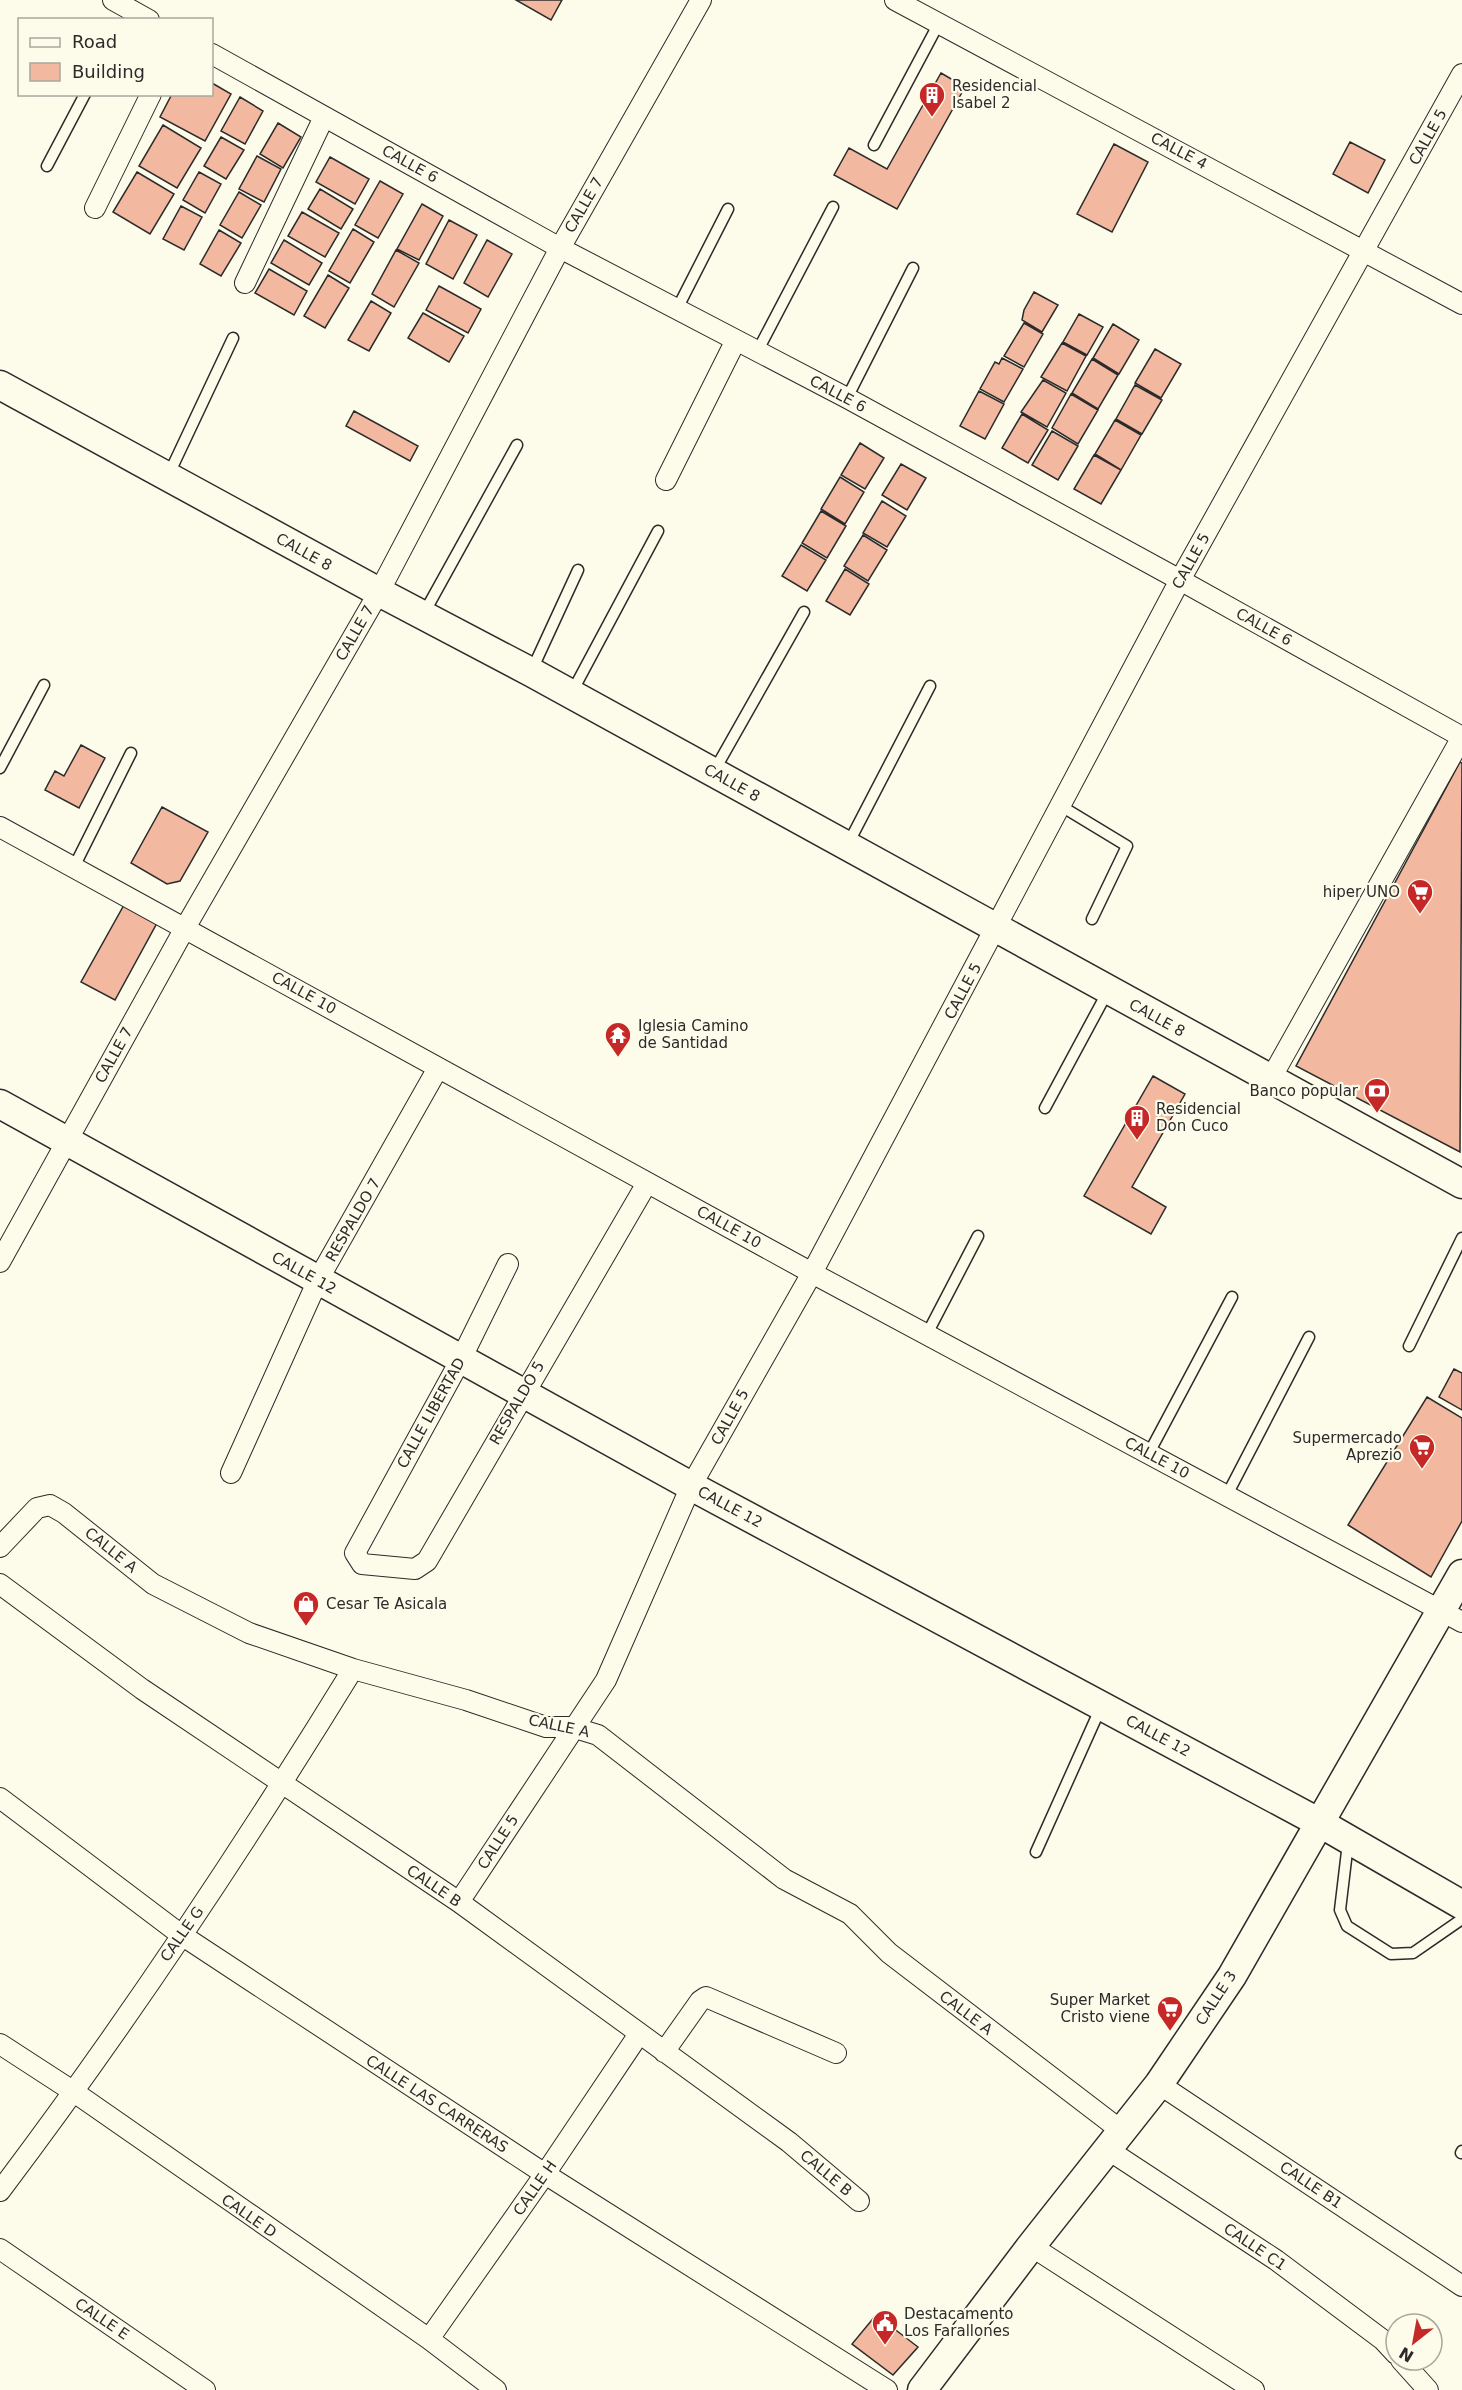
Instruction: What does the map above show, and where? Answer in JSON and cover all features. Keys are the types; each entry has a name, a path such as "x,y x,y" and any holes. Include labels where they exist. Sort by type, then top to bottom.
{"street":[{"path":"113,0 129,15"},
{"name":"CALLE 7","path":"0,1262 185,928 379,592 560,248 701,0"},
{"name":"CALLE 4","path":"895,0 1462,304"},
{"name":"CALLE 6","path":"213,55 560,248 735,342 848,398 1462,737"},
{"name":"CALLE 5","path":"459,1902 572,1727 606,1680 691,1486 812,1273 1180,580 1366,251 1462,74"},
{"path":"95,208 150,96"},
{"path":"245,283 324,117"},
{"path":"666,480 735,342"},
{"name":"CALLE 8","path":"0,385 423,616 531,672 996,930 1462,1184"},
{"path":"1270,1080 1462,737"},
{"name":"CALLE 10","path":"0,827 812,1273 1452,1616"},
{"name":"RESPALDO 7","path":"231,1473 318,1280 438,1068"},
{"name":"CALLE 12","path":"0,1104 691,1486 1320,1823 1462,1905"},
{"name":"RESPALDO 5","path":"358,1559 362,1564 415,1569 422,1567 522,1393 648,1182"},
{"name":"CALLE LIBERTAD","path":"358,1559 355,1553 461,1359 508,1264"},
{"name":"CALLE A","path":"0,1547 37,1508 50,1505 64,1513 153,1584 249,1633 353,1669 466,1700 546,1727 572,1727 602,1737 789,1883 850,1914 881,1947 1115,2140"},
{"name":"CALLE 3","path":"922,2390 1031,2246 1159,2084 1232,1976 1320,1823 1452,1616 1462,1574"},
{"name":"CALLE B","path":"0,1584 124,1677 459,1902 789,2142 859,2201"},
{"name":"CALLE G","path":"0,2191 74,2092 180,1934 219,1882 353,1669"},
{"name":"CALLE LAS CARRERAS","path":"0,1797 180,1934 545,2174 887,2390"},
{"path":"664,2052 700,2001 706,1997 836,2053"},
{"name":"CALLE H","path":"429,2339 545,2174 639,2034"},
{"name":"CALLE D","path":"0,2044 74,2092 429,2339 496,2390"},
{"name":"CALLE B1","path":"1159,2084 1462,2286"},
{"name":"CALLE C1","path":"1115,2140 1384,2341"},
{"path":"1031,2246 1254,2390"},
{"name":"CALLE E","path":"0,2249 205,2390"},
{"path":"1412,2372 1428,2390"}],"lane":[{"path":"874,145 939,23"},
{"path":"46,166 85,96"},
{"path":"757,352 833,207"},
{"path":"677,309 728,209"},
{"path":"848,398 913,268"},
{"path":"168,477 233,338"},
{"path":"423,616 517,445"},
{"path":"570,694 658,531"},
{"path":"531,672 578,570"},
{"path":"713,773 804,612"},
{"path":"0,768 44,685"},
{"path":"846,847 930,686"},
{"path":"74,867 131,753"},
{"path":"1061,806 1127,846 1092,920"},
{"path":"1045,1108 1108,991"},
{"path":"927,1334 978,1236"},
{"path":"1409,1346 1462,1238"},
{"path":"1149,1453 1232,1297"},
{"path":"1227,1495 1310,1337"},
{"path":"1036,1852 1101,1706"},
{"path":"1349,1839 1340,1910 1347,1926 1391,1954 1413,1953 1462,1919"}],"building":[{"path":"516,0 562,0 551,20"},
{"name":"Residencial Isabel 2","path":"941,73 965,87 897,209 834,175 849,148 887,169"},
{"path":"213,84 231,94 205,141 160,117 171,96 213,96"},
{"path":"240,97 263,111 245,144 221,131"},
{"path":"278,123 301,137 283,168 260,154"},
{"path":"163,125 201,148 177,188 139,166"},
{"path":"221,137 244,150 226,179 204,166"},
{"path":"1350,142 1385,160 1368,193 1333,174"},
{"path":"1114,144 1148,162 1112,232 1077,214"},
{"path":"257,156 281,169 264,202 239,189"},
{"path":"330,157 369,179 355,204 316,182"},
{"path":"137,172 174,194 150,234 113,212"},
{"path":"199,172 221,184 205,213 183,200"},
{"path":"380,181 403,194 378,238 355,225"},
{"path":"320,189 353,209 341,229 308,209"},
{"path":"239,192 261,205 242,238 220,225"},
{"path":"422,204 443,216 419,260 397,249"},
{"path":"181,206 202,217 184,250 163,239"},
{"path":"302,212 339,233 325,257 288,236"},
{"path":"449,220 477,235 453,279 426,264"},
{"path":"353,229 374,242 350,283 329,271"},
{"path":"219,230 241,243 221,276 200,264"},
{"path":"284,240 322,263 309,285 271,263"},
{"path":"487,240 512,254 488,297 464,283"},
{"path":"396,250 419,263 394,307 372,294"},
{"path":"269,269 307,291 294,315 255,293"},
{"path":"328,275 349,288 325,328 304,316"},
{"path":"439,286 481,309 468,333 426,310"},
{"path":"1034,292 1058,305 1042,332 1022,320 1024,310"},
{"path":"371,301 391,313 369,351 348,340"},
{"path":"423,313 464,336 449,362 408,338"},
{"path":"1079,314 1103,327 1087,355 1063,342"},
{"path":"1024,323 1043,334 1024,367 1004,356"},
{"path":"1113,324 1139,340 1119,374 1093,358"},
{"path":"1062,343 1086,356 1067,391 1041,377"},
{"path":"1155,349 1181,364 1161,398 1135,383"},
{"path":"1002,358 1023,369 1004,402 980,389 995,362 999,364"},
{"path":"1092,359 1118,375 1098,409 1072,393"},
{"path":"1043,380 1066,393 1047,427 1021,412"},
{"path":"1135,385 1162,400 1142,434 1116,419"},
{"path":"979,391 1004,404 985,439 960,426"},
{"path":"1071,394 1098,410 1078,444 1052,428"},
{"path":"354,411 418,446 410,461 346,426"},
{"path":"1022,414 1048,430 1028,463 1002,448"},
{"path":"1115,420 1141,435 1121,470 1095,454"},
{"path":"1052,431 1078,446 1058,480 1032,465"},
{"path":"860,443 884,458 865,489 841,475"},
{"path":"1094,455 1121,470 1101,504 1074,489"},
{"path":"901,464 926,478 907,510 882,495"},
{"path":"840,477 864,492 845,524 821,509"},
{"path":"882,501 906,516 887,547 863,533"},
{"path":"821,511 846,526 827,558 802,543"},
{"path":"863,535 887,550 868,581 844,566"},
{"path":"801,545 826,560 807,591 782,576"},
{"path":"845,569 869,584 850,615 826,601"},
{"path":"81,745 105,758 79,808 45,790 55,771 64,776"},
{"name":"hiper UNO","path":"1460,762 1462,763 1460,1152 1296,1066"},
{"path":"162,807 208,832 180,881 167,884 131,863"},
{"path":"124,905 157,923 115,1000 81,982"},
{"name":"Residencial Don Cuco","path":"1153,1076 1185,1094 1132,1187 1166,1207 1151,1234 1084,1196"},
{"path":"1454,1369 1462,1373 1462,1410 1439,1397"},
{"name":"Supermercado Aprezio","path":"1427,1397 1462,1418 1462,1521 1431,1577 1348,1525"},
{"name":"Destacamento Los Farallones","path":"876,2315 918,2347 893,2375 852,2344"}],"place":[{"name":"Residencial Isabel 2","path":"932,118"},
{"name":"hiper UNO","path":"1420,915"},
{"name":"Iglesia Camino de Santidad","path":"618,1058"},
{"name":"Banco popular","path":"1377,1114"},
{"name":"Residencial Don Cuco","path":"1137,1141"},
{"name":"Supermercado Aprezio","path":"1422,1470"},
{"name":"Cesar Te Asicala","path":"306,1627"},
{"name":"Super Market Cristo viene","path":"1170,2032"},
{"name":"Destacamento Los Farallones","path":"885,2346"}]}
